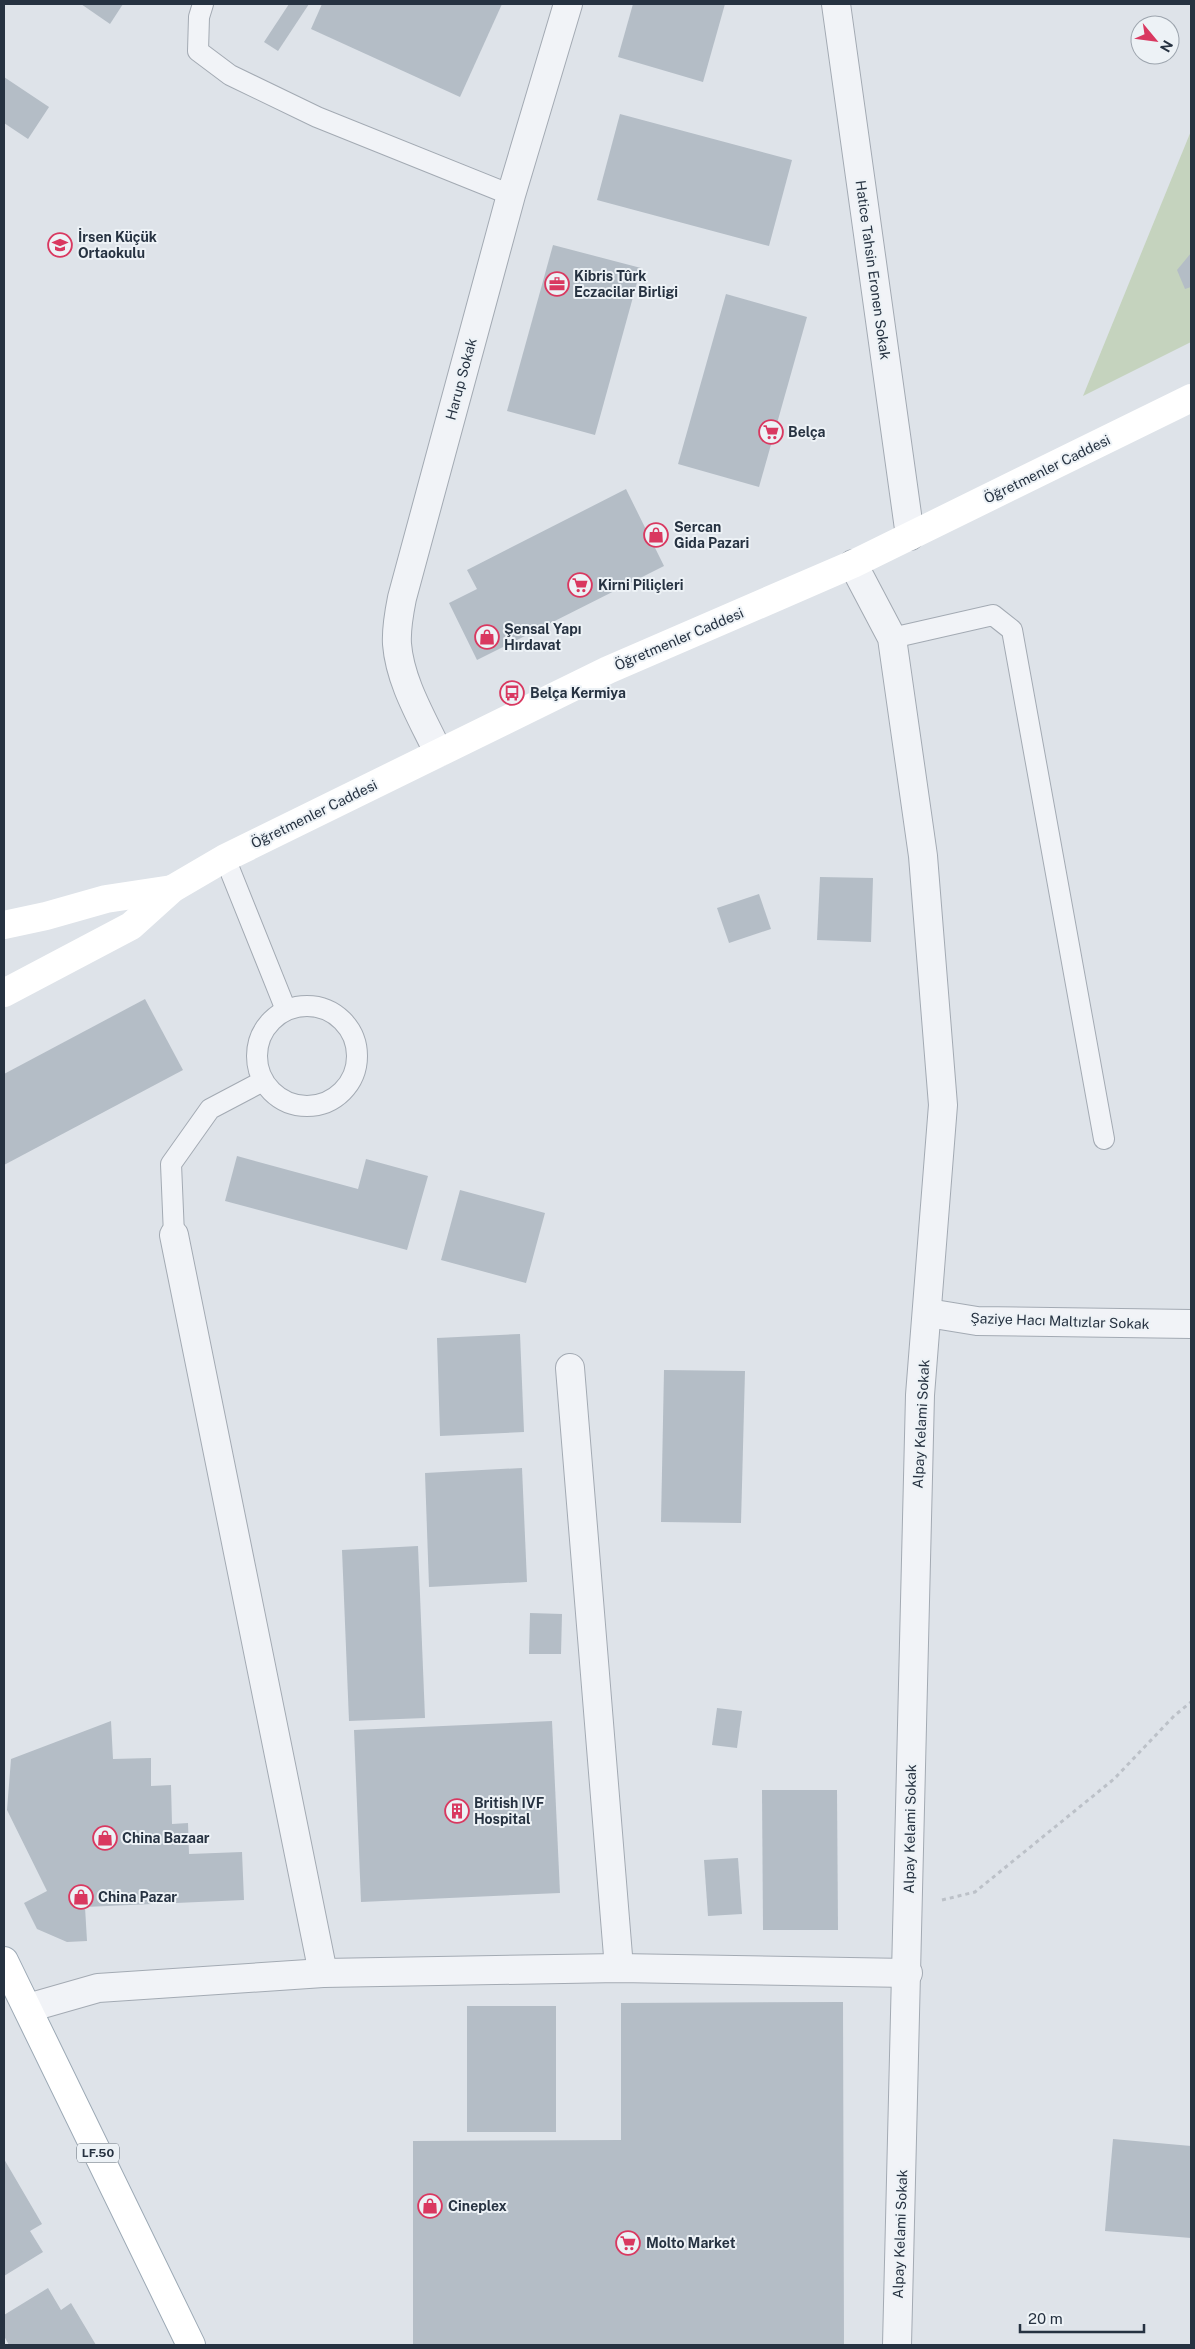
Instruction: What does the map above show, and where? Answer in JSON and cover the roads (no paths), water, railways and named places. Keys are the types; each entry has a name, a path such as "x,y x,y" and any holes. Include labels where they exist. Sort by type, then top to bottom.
{"main road":[{"name":"Öğretmenler Caddesi","path":"4,993 130,926 172,889 225,858 608,670 853,564 1191,398"},
{"name":"Öğretmenler Caddesi","path":"4,925 46,916 106,899 172,889"},
{"name":"LF.50","path":"4,1961 191,2345"}],"street":[{"name":"Harup Sokak","path":"438,752 410,692 401,666 397,644 402,598 511,195 568,4"},
{"name":"Hatice Tahsin Eronen Sokak","path":"836,4 910,536"},
{"name":"Alpay Kelami Sokak","path":"853,564 892,638 923,856 943,1105 920,1396 908,1972 897,2345"},
{"path":"174,1235 323,1974"},
{"name":"Şaziye Hacı Maltızlar Sokak","path":"928,1313 977,1321 1191,1324"},
{"path":"570,1368 618,1968"},
{"path":"28,2008 98,1988 323,1974 618,1968 908,1972"}],"lane":[{"path":"203,4 199,17 198,51 230,75 317,117 511,195"},
{"path":"892,638 993,615 1012,630 1104,1139"},
{"path":"225,858 286,1010"},
{"path":"302,1005 318,1006 334,1012 347,1024 355,1038 358,1055 355,1071 348,1086 336,1098 320,1105 304,1106 288,1103 273,1094 263,1081 258,1065 257,1048 262,1033 272,1020 286,1010 302,1005"},
{"path":"174,1235 171,1164 210,1109 263,1081"}],"place":[{"name":"İrsen Küçük Ortaokulu","path":"60,245"},
{"name":"Kibris Tûrk Eczacilar Birligi","path":"557,284"},
{"name":"Belça","path":"771,432"},
{"name":"Sercan Gida Pazari","path":"656,535"},
{"name":"Kirni Piliçleri","path":"580,585"},
{"name":"Şensal Yapı Hırdavat","path":"487,637"},
{"name":"Belça Kermiya","path":"512,693"},
{"name":"British IVF Hospital","path":"457,1811"},
{"name":"China Bazaar","path":"105,1838"},
{"name":"China Pazar","path":"81,1897"},
{"name":"Cineplex","path":"430,2206"},
{"name":"Molto Market","path":"628,2243"}]}
